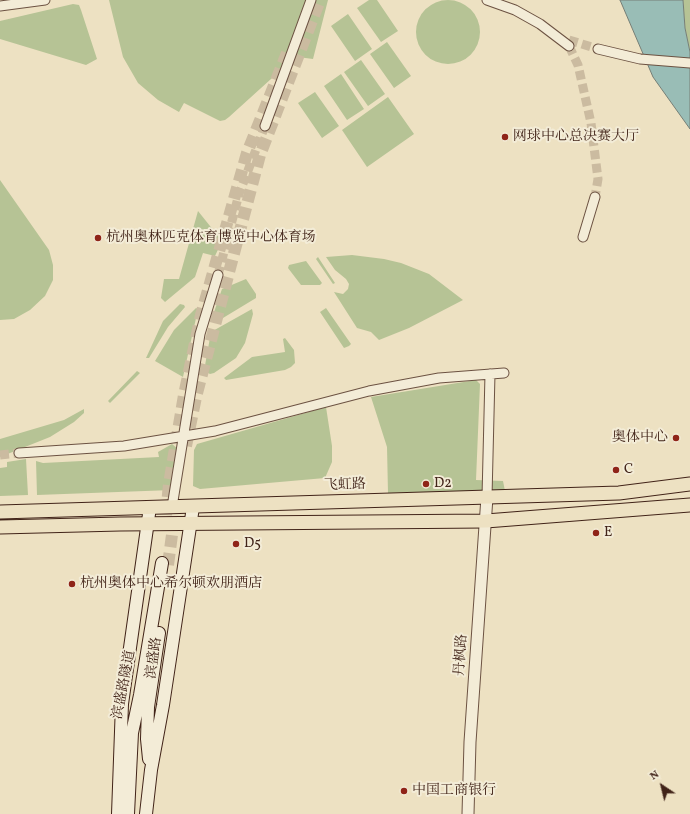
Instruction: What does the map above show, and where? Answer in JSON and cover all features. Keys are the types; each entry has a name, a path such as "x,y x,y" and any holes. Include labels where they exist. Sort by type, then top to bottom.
{"main road":[{"name":"飞虹路","path":"0,512 619,493 690,484"},
{"path":"0,527 486,521 690,505"},
{"name":"滨盛路","path":"118,814 122,704 139,587 146,524 150,507"},
{"name":"滨盛路","path":"146,814 151,770 193,507"},
{"name":"滨盛路隧道","path":"128,814 132,732 165,564 148,707 147,739 151,770"}],"street":[{"path":"0,6 45,0"},
{"path":"265,126 311,0"},
{"path":"487,0 515,10 567,42"},
{"path":"598,49 640,59 690,63"},
{"path":"583,237 595,197"},
{"path":"172,506 200,334 218,275"},
{"path":"19,453 124,446 215,431 404,384 439,378 504,373"},
{"path":"487,497 490,374"},
{"name":"丹枫路","path":"468,814 470,742 487,497"}],"green space":[{"path":"109,0 328,0 313,59 298,57 292,60 229,117 220,121 184,103 179,112 158,100 138,83 123,57"},
{"path":"369,0 377,0 398,31 381,42 357,8"},
{"path":"442,0 454,0 471,9 478,20 480,32 478,44 471,55 454,64 442,64 430,59 421,50 416,38 416,26 421,14 430,5"},
{"path":"683,0 690,0 690,52 685,28"},
{"path":"73,4 79,5 97,59 86,65 0,39 0,21"},
{"path":"348,14 372,49 355,61 331,26"},
{"path":"387,42 411,76 394,88 370,54"},
{"path":"361,60 385,94 368,106 344,72"},
{"path":"341,74 364,109 347,120 324,86"},
{"path":"315,92 339,126 322,138 298,103"},
{"path":"388,97 414,134 367,167 342,130"},
{"path":"0,180 49,250 53,265 53,280 45,296 30,310 14,319 0,320"},
{"path":"198,211 222,241 215,256 203,253 195,277 165,302 161,298 164,279 179,279"},
{"path":"352,255 384,259 401,263 429,274 463,300 409,328 379,340 371,332 357,328 334,292 343,294 348,289 349,284 346,279 335,270 326,257"},
{"path":"318,257 335,283 333,284 316,259"},
{"path":"306,261 322,283 320,285 301,285 288,268 289,265"},
{"path":"246,279 256,294 256,298 218,321 212,318 222,289"},
{"path":"180,304 184,305 185,307 168,327 149,358 146,358 163,321"},
{"path":"196,308 198,309 183,377 155,361 174,330"},
{"path":"326,308 351,344 349,346 344,348 320,312"},
{"path":"252,309 253,314 245,343 236,358 214,373 210,374 204,371 211,332"},
{"path":"285,338 294,350 295,363 291,367 285,370 226,380 224,378 252,357 285,352 283,339"},
{"path":"137,371 140,373 110,403 108,401"},
{"path":"476,380 480,384 476,480 503,481 505,491 388,493 387,447 371,397"},
{"path":"326,407 332,446 332,462 325,478 200,489 193,486 194,450 197,444"},
{"path":"84,409 84,413 74,422 50,437 0,457 0,439 64,420"},
{"path":"172,444 178,449 172,490 37,495 36,461 43,463 159,457 158,452"},
{"path":"26,459 28,495 0,496 0,468 7,467 7,462"}],"water":[{"path":"620,0 683,0 685,28 690,52 690,129 653,77"}],"tunnel":[{"path":"186,446 196,397 260,155 320,0"},
{"path":"569,40 598,49"},
{"path":"569,46 578,65 591,123 598,179 595,197"},
{"path":"166,515 169,484 184,395 201,315 247,153 287,53"},
{"path":"218,275 239,194 265,126"},
{"path":"0,455 19,453"},
{"path":"168,565 177,497"}],"place":[{"name":"网球中心总决赛大厅","path":"505,137"},
{"name":"杭州奥林匹克体育博览中心体育场","path":"98,238"},
{"name":"奥体中心","path":"676,438"},
{"name":"C","path":"616,470"},
{"name":"D2","path":"426,484"},
{"name":"E","path":"596,533"},
{"name":"D5","path":"236,544"},
{"name":"杭州奥体中心希尔顿欢朋酒店","path":"72,584"},
{"name":"中国工商银行","path":"404,791"}]}
